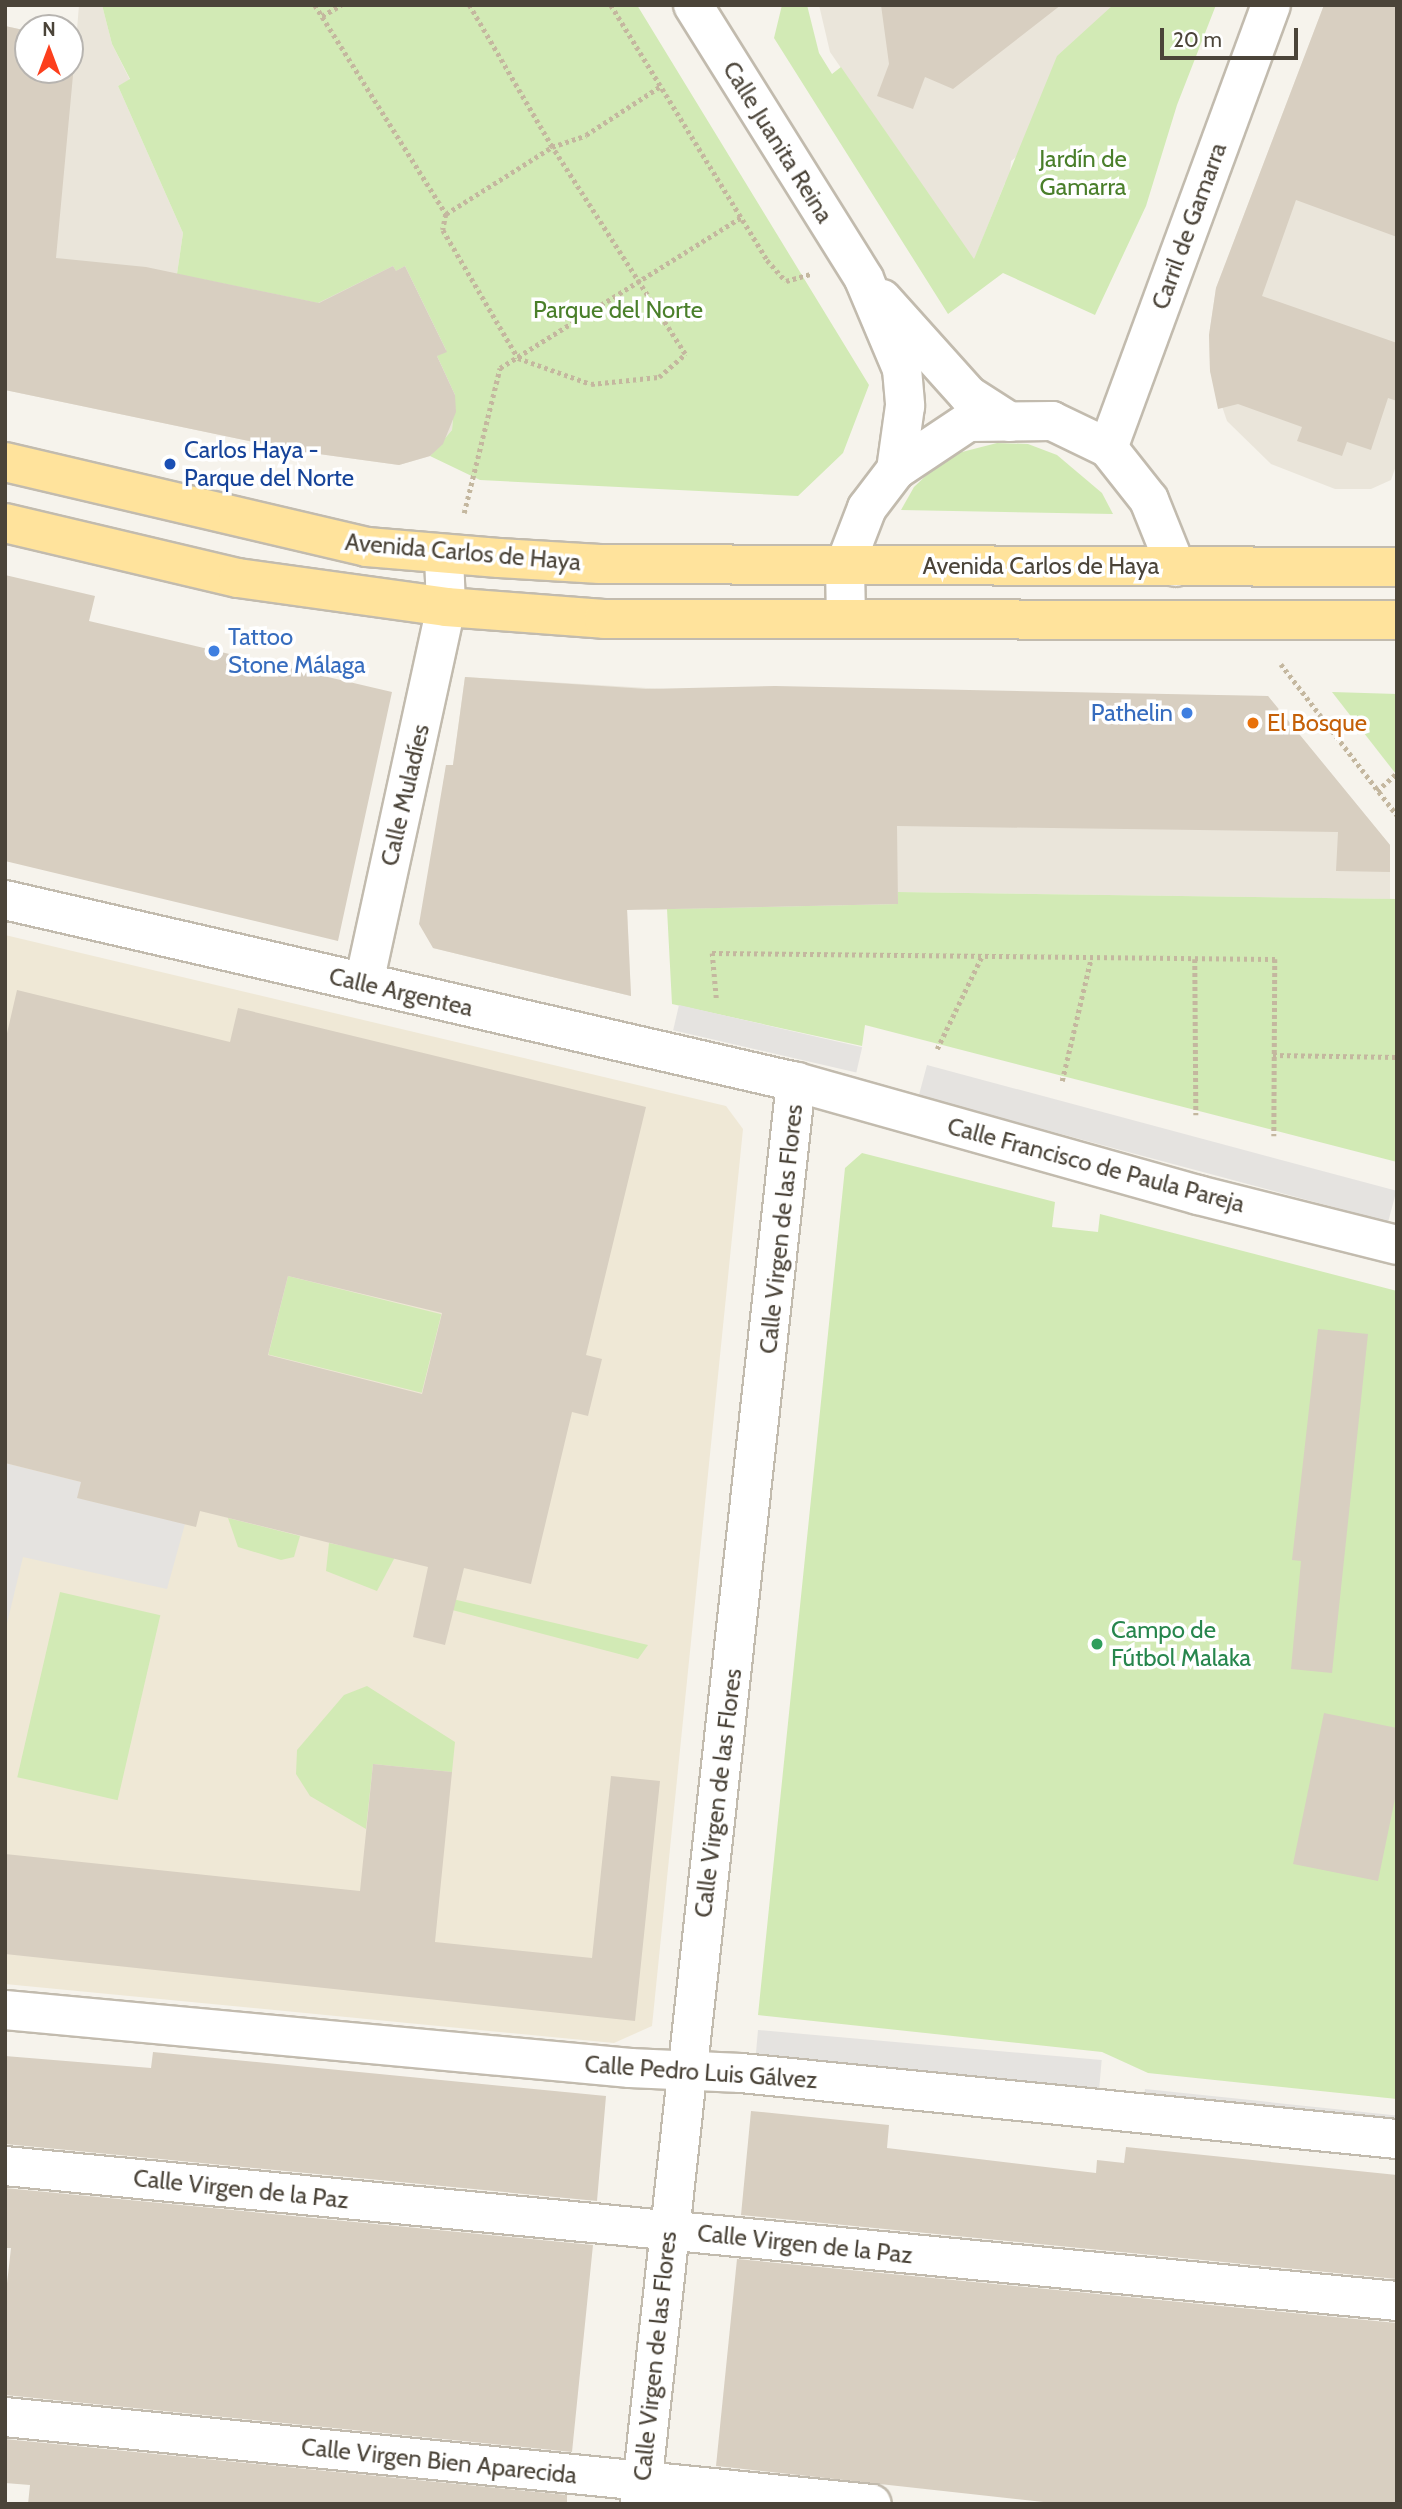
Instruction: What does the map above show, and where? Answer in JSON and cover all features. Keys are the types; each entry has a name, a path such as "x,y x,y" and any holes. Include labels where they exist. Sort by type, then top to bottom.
{"main road":[{"name":"Avenida Carlos de Haya","path":"5,462 367,547 600,564 1176,567"},
{"path":"5,523 238,578 446,607 604,619 1177,622 1397,620"},
{"path":"1176,567 1397,567"}],"street":[{"name":"Carril de Gamarra","path":"1108,448 1270,5"},
{"name":"Calle Juanita Reina","path":"706,14 864,279 902,369 905,406 895,470"},
{"name":"Calle Juanita Reina","path":"864,279 968,395 1010,422"},
{"name":"Avenida Carlos de Haya","path":"846,619 845,565 867,509 895,470 968,422 1052,421 1108,448 1149,500 1176,567"},
{"name":"Calle Muladíes","path":"364,983 446,607 448,554"},
{"name":"Calle Argentea","path":"5,900 796,1082"},
{"name":"Calle Francisco de Paula Pareja","path":"796,1082 1198,1195 1397,1245"},
{"name":"Calle Virgen de las Flores","path":"641,2493 796,1082"},
{"name":"Calle Pedro Luis Gálvez","path":"5,2010 686,2070 1397,2139"},
{"name":"Calle Virgen de la Paz","path":"5,2166 1397,2301"},
{"name":"Calle Virgen Bien Aparecida","path":"5,2417 641,2493 872,2504"}],"path":[{"path":"315,5 446,214 443,230 518,358 591,384 659,377 685,354 641,281 552,147 469,5"},
{"path":"322,16 341,5"},
{"path":"611,5 767,260 786,281 813,273"},
{"path":"446,214 552,147 586,135 661,86"},
{"path":"448,554 500,368 742,217"},
{"path":"1281,663 1397,815"},
{"path":"1377,790 1397,773"},
{"path":"716,998 712,953 1275,960 1274,1136"},
{"path":"937,1049 982,956"},
{"path":"1062,1081 1091,958"},
{"path":"1195,960 1196,1115"},
{"path":"1273,1055 1397,1057"}],"shaded area":[{"path":"79,5 102,5 112,44 130,80 118,86 183,233 177,274 405,266 446,353 437,357 455,395 452,430 430,456 399,465 297,451 5,390 5,26 14,28 14,84 84,84 84,14 78,14"},
{"path":"819,5 1216,5 1011,161 1009,184 1005,183 974,260 830,52"},
{"path":"1324,5 1397,5 1397,463 1391,480 1371,489 1335,489 1271,464 1227,421 1210,371 1209,335 1216,288"},
{"path":"465,677 664,689 1268,696 1390,845 1390,899 899,892 899,904 650,910 627,905 631,996 433,948 433,852 446,765 453,765"},
{"path":"5,935 726,1106 743,1129 652,2026 614,2043 5,1984"},
{"path":"679,1005 862,1047 856,1073 673,1030"},
{"path":"927,1065 1396,1191 1388,1222 919,1096"},
{"path":"5,1463 81,1482 78,1498 185,1524 167,1589 23,1557 5,1632"},
{"path":"758,2030 1102,2060 1099,2090 755,2060"},
{"path":"1145,2089 1397,2115 1395,2128 1144,2102"}],"green space":[{"name":"Parque del Norte","path":"102,5 637,5 869,385 843,453 798,496 480,480 430,456 452,430 455,395 437,356 446,350 405,266 396,271 393,266 318,303 177,274 183,233 118,86 130,79 112,44"},
{"name":"Jardín de Gamarra","path":"782,5 807,5 819,53 832,74 841,67 974,259 1057,56 1113,5 1216,5 1177,105 1146,206 1095,315 1003,273 948,314 774,38"},
{"path":"997,443 1028,444 1057,455 1102,493 1113,514 901,510 914,487 935,467 958,453"},
{"path":"1332,692 1397,694 1397,775 1392,769"},
{"path":"898,892 1397,899 1397,1162 865,1025 862,1046 672,1004 667,909 898,904"},
{"name":"Campo de Fútbol Malaka","path":"862,1153 1055,1202 1052,1227 1098,1232 1100,1214 1397,1291 1397,2099 1148,2073 1102,2052 758,2015 845,1168"},
{"path":"288,1276 441,1314 422,1393 268,1355"},
{"path":"228,1518 300,1536 294,1557 281,1560 238,1547"},
{"path":"329,1543 395,1557 377,1591 326,1571"},
{"path":"60,1592 160,1615 118,1800 17,1777"},
{"path":"423,1592 648,1645 638,1659 422,1602"},
{"path":"367,1686 455,1742 452,1772 373,1764 366,1829 310,1796 296,1774 297,1750 344,1695"}],"building":[{"path":"881,5 1061,5 953,89 925,77 913,109 877,96 889,64"},
{"path":"1324,5 1397,5 1397,237 1296,200 1262,296 1397,343 1397,401 1388,398 1371,450 1347,442 1342,456 1297,441 1302,427 1238,404 1218,409 1210,371 1209,335 1216,288"},
{"path":"5,26 14,28 14,84 72,84 56,258 146,267 319,303 393,266 396,271 405,266 447,352 437,356 455,395 456,412 443,444 430,456 399,465 297,451 5,390"},
{"path":"5,575 95,596 89,621 392,692 338,941 5,861"},
{"path":"465,677 646,689 775,686 1268,696 1390,845 1390,872 1336,871 1338,832 897,826 898,904 627,910 631,996 433,948 419,924 446,765 453,765"},
{"path":"17,990 230,1042 238,1008 646,1107 586,1355 602,1359 588,1416 572,1412 531,1584 464,1568 445,1645 413,1637 428,1567 200,1511 196,1527 77,1498 81,1482 5,1463 5,1042","holes":["288,1276 442,1313 422,1394 268,1355"]},
{"path":"1318,1329 1368,1334 1332,1673 1291,1669 1301,1561 1292,1560"},
{"path":"1324,1713 1397,1728 1397,1789 1378,1881 1293,1864"},
{"path":"373,1764 452,1772 435,1942 592,1958 611,1776 660,1781 635,2021 5,1954 5,1854 360,1891"},
{"path":"153,2052 606,2096 597,2201 5,2144 5,2056 151,2068"},
{"path":"751,2111 889,2125 887,2148 1096,2173 1097,2160 1124,2163 1126,2147 1397,2175 1397,2279 741,2215"},
{"path":"5,2188 593,2245 572,2452 5,2395 5,2301 11,2248 5,2248"},
{"path":"737,2259 1397,2323 1397,2504 1062,2504 716,2466"},
{"path":"5,2439 567,2495 567,2504 28,2504 30,2485 5,2483"}],"place":[{"name":"Carlos Haya - Parque del Norte","path":"170,464"},
{"name":"Tattoo Stone Málaga","path":"214,651"},
{"name":"Pathelin","path":"1187,713"},
{"name":"El Bosque","path":"1253,723"},
{"name":"Campo de Fútbol Malaka","path":"1097,1644"}]}
